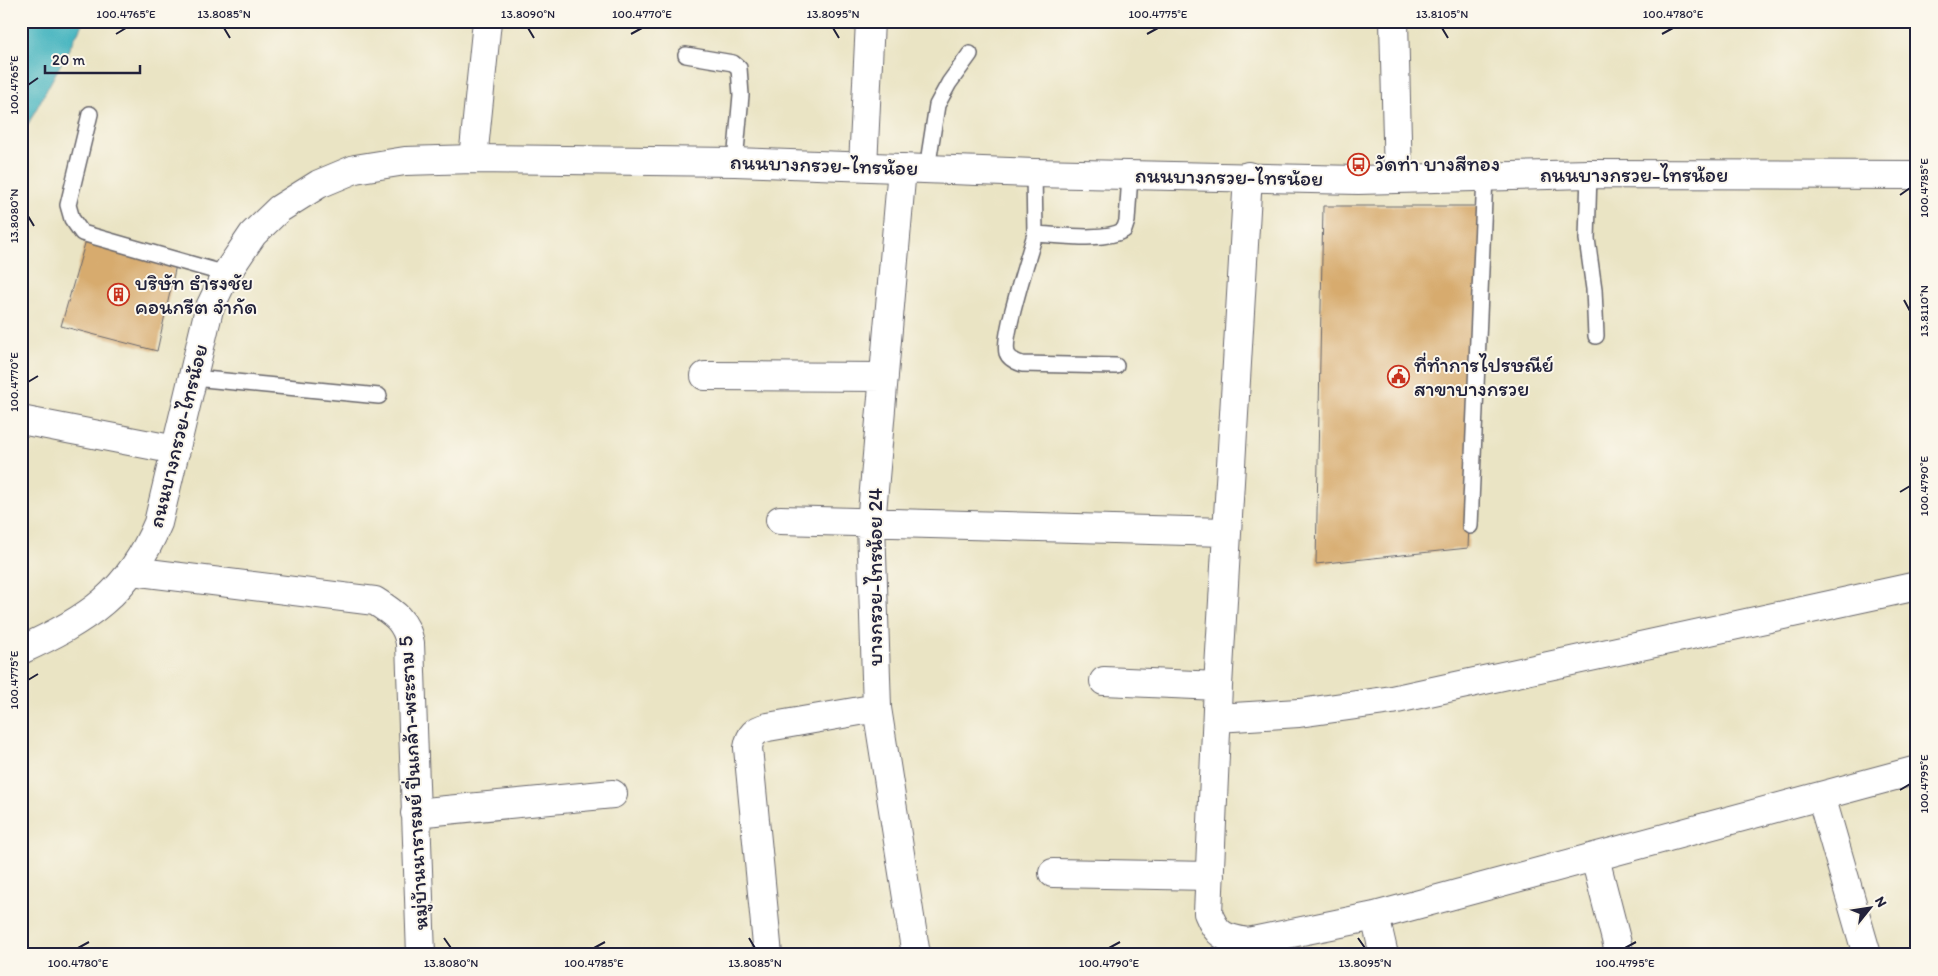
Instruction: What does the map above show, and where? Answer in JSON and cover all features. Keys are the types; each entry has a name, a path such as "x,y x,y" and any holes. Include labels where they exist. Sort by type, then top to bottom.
{"street":[{"path":"473,159 487,21"},
{"path":"863,166 870,21"},
{"path":"1394,21 1398,178"},
{"name":"ถนนบางกรวย-ไทรน้อย","path":"21,650 87,616 112,596 148,548 158,523 209,309 226,274 253,234 280,209 319,184 355,169 405,161 473,159 735,162 1034,173 1248,176 1358,180 1589,174 1917,175"},
{"name":"บางกรวย-ไทรน้อย 24","path":"915,168 884,377 871,524 877,708 916,955"},
{"path":"1248,176 1216,718 1208,913 1214,928 1227,939 1248,942 1375,916 1917,770"},
{"path":"705,376 884,377"},
{"path":"21,420 176,450"},
{"path":"780,520 871,524 1226,532"},
{"name":"หมู่บ้านนารารมย์ ปิ่นเกล้า-พระราม 5","path":"132,571 375,601 401,619 410,643 421,955"},
{"path":"1216,718 1299,713 1392,700 1917,586"},
{"path":"1104,682 1218,686"},
{"path":"768,955 748,748 750,737 758,729 768,726 877,708"},
{"path":"416,813 613,794"},
{"path":"1821,796 1867,955"},
{"path":"1595,858 1620,955"},
{"path":"1053,873 1210,876"},
{"path":"1375,916 1384,955"}],"lane":[{"path":"915,168 937,105 949,83 970,54"},
{"path":"686,55 733,62 739,68 742,95 735,162"},
{"path":"90,114 68,205 72,219 82,233 226,274"},
{"path":"1034,173 1035,234 1014,307 1006,345 1007,354 1013,361 1022,364 1116,366"},
{"path":"1589,174 1587,239 1594,289 1596,336"},
{"path":"1035,234 1114,236 1124,230 1130,175"},
{"path":"1470,526 1485,176"},
{"path":"194,378 379,396"}],"water":[{"path":"21,21 84,21 21,137"}],"building":[{"name":"ที่ทำการไปรษณีย์ สาขาบางกรวย","path":"1323,206 1483,206 1468,548 1316,564"},
{"name":"บริษัท ธำรงชัย คอนกรีต จำกัด","path":"86,240 176,265 157,351 61,326"}],"place":[{"name":"วัดท่า บางสีทอง","path":"1359,164"},
{"name":"บริษัท ธำรงชัย คอนกรีต จำกัด","path":"119,295"},
{"name":"ที่ทำการไปรษณีย์ สาขาบางกรวย","path":"1398,377"}]}
